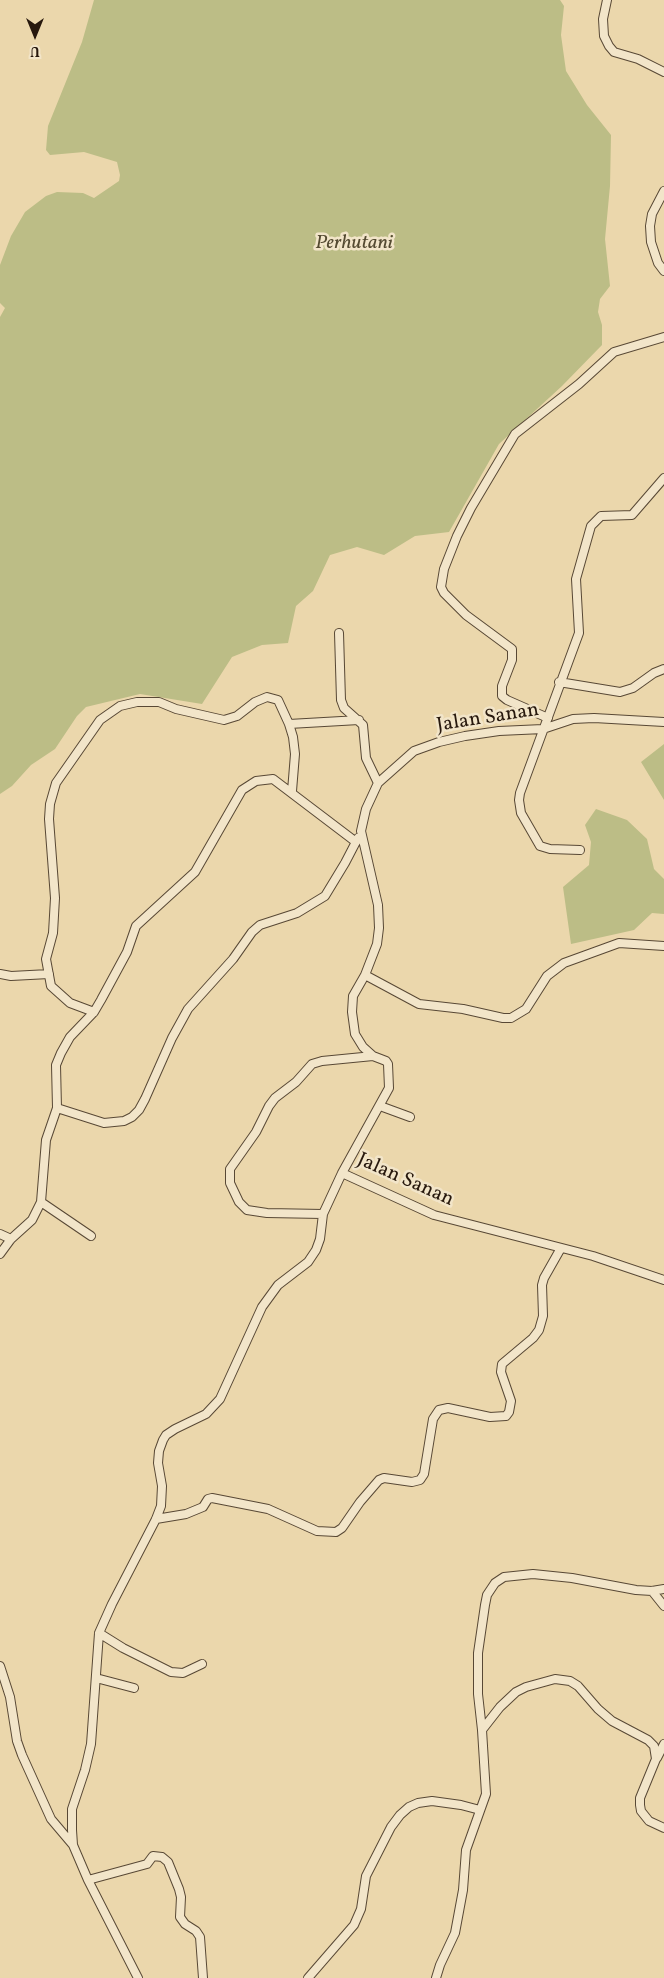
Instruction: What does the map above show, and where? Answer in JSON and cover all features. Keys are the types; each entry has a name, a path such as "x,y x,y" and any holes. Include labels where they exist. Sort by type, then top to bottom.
{"street":[{"path":"607,0 603,19 604,36 609,46 614,52 638,59 664,72"},
{"path":"664,191 652,214 650,226 651,242 658,263 664,271"},
{"path":"548,718 502,696 502,686 512,660 512,649 466,615 444,593 441,587 444,569 464,522 514,434 579,384 614,352 664,337"},
{"path":"580,850 550,849 540,846 521,814 520,793 579,633 576,580 591,526 601,516 632,515 664,478"},
{"path":"339,633 341,700 344,708 363,725 366,758 378,783"},
{"path":"560,682 614,691 628,691 654,673 664,669"},
{"path":"94,1012 70,1003 51,986 46,959 53,933 55,898 50,804 56,783 100,720 120,706 137,702 159,702 224,720 232,719 254,702 267,697 278,700 289,724 295,754 292,791"},
{"name":"Jalan Sanan","path":"664,722 594,718 573,719 543,729 499,731 465,736 422,746 378,783 366,809 361,830 378,905 379,928 377,944 366,975 358,984 352,1012 355,1034 363,1047 373,1056 386,1061 389,1069 389,1088 342,1173 434,1215 593,1256 664,1280"},
{"path":"289,724 359,720"},
{"path":"0,1254 11,1238 32,1220 41,1202 46,1140 57,1108 57,1059 70,1037 94,1012 128,952 136,926 195,872 242,790 256,781 273,779 292,791 356,842"},
{"path":"57,1108 104,1123 124,1121 132,1117 139,1110 145,1099 172,1038 188,1009 233,959 252,932 260,925 298,913 325,896 361,830"},
{"path":"366,975 419,1004 468,1009 503,1018 511,1018 526,1009 547,976 564,963 619,943 664,946"},
{"path":"0,974 11,976 49,974"},
{"path":"323,1214 267,1213 247,1210 239,1202 230,1183 230,1169 256,1132 275,1098 296,1082 312,1064 322,1061 373,1056"},
{"path":"380,1106 410,1117"},
{"path":"73,1845 71,1817 91,1744 99,1633 156,1519 162,1497 158,1463 159,1451 163,1440 166,1435 206,1414 220,1399 262,1307 278,1285 313,1256 320,1238 323,1214 342,1173"},
{"path":"41,1202 63,1215 76,1227 91,1236"},
{"path":"0,1234 11,1238"},
{"path":"156,1519 186,1514 203,1507 208,1499 212,1498 268,1509 317,1531 336,1532 342,1528 360,1502 379,1480 384,1478 412,1482 420,1480 424,1474 433,1419 439,1410 448,1408 490,1417 506,1416 509,1412 511,1402 501,1372 502,1364 533,1338 539,1330 543,1316 542,1284 561,1248"},
{"path":"436,1978 440,1965 456,1933 463,1890 466,1850 486,1794 478,1694 478,1653 487,1595 495,1583 504,1576 521,1574 533,1574 652,1592 664,1589"},
{"path":"652,1592 664,1606"},
{"path":"99,1633 123,1648 171,1672 183,1673 202,1664"},
{"path":"0,1666 10,1697 17,1741 22,1755 51,1819 73,1845 100,1906 138,1978"},
{"path":"96,1678 134,1688"},
{"path":"482,1730 500,1707 516,1692 554,1679 570,1681 578,1686 598,1709 612,1721 648,1740 654,1746 656,1759"},
{"path":"664,1744 640,1798 641,1811 649,1821 664,1828"},
{"path":"308,1978 354,1925 361,1908 366,1876 391,1827 400,1815 409,1807 418,1803 432,1801 480,1810"},
{"path":"88,1880 146,1864 153,1856 162,1857 168,1862 181,1897 180,1917 184,1924 196,1931 200,1937 204,1978"}],"green space":[{"name":"Perhutani","path":"94,0 560,0 564,6 561,35 566,71 587,105 611,135 610,186 605,239 610,286 600,299 598,312 602,325 602,345 562,386 499,444 449,532 415,536 384,555 357,547 330,555 313,591 296,606 288,643 262,645 232,657 202,704 140,694 86,707 77,716 55,749 31,765 12,786 0,794 0,317 5,308 0,303 0,265 11,236 25,212 46,196 57,192 83,193 94,198 119,181 120,175 117,162 84,152 50,155 46,150 48,126 82,42"},
{"path":"664,744 664,800 641,762"},
{"path":"596,809 627,820 647,839 654,869 664,879 664,914 652,913 634,930 571,944 563,887 589,865 591,842 585,825"}]}
